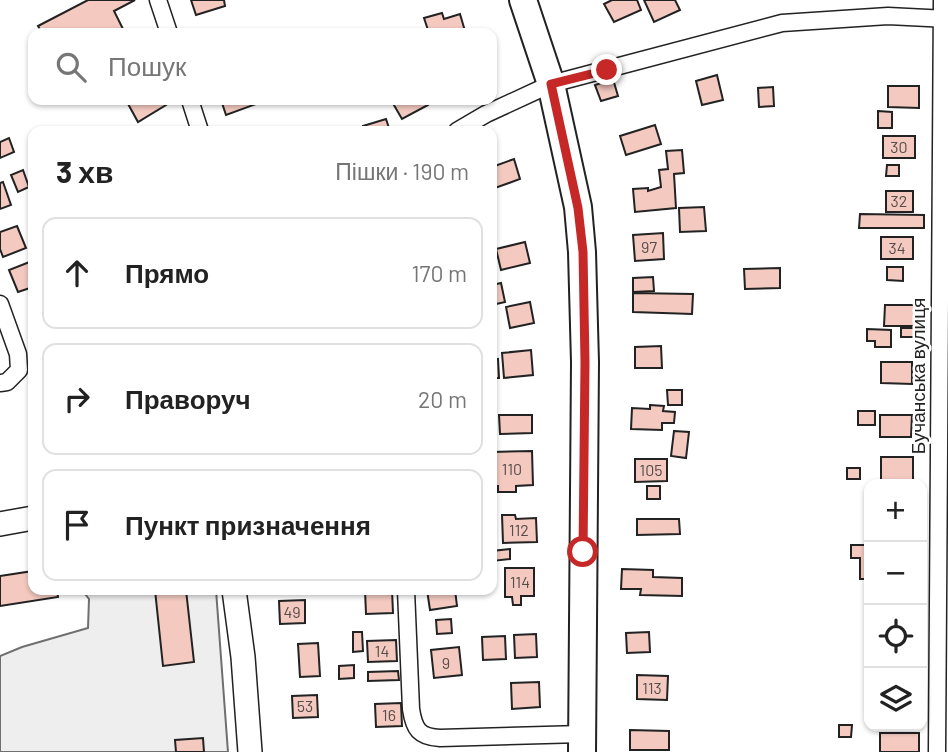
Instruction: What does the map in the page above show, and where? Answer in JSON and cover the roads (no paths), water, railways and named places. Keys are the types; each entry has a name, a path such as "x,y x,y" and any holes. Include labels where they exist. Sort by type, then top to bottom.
{"main road":[{"path":"523,0 551,84 578,208 583,252 585,362 582,743"},
{"path":"0,524 28,519"},
{"path":"235,595 243,657 250,752"}],"street":[{"path":"158,0 167,28"},
{"name":"Бучанська вулиця","path":"937,752 945,19 942,0"},
{"path":"466,126 551,84 782,23 888,16 945,19"},
{"path":"192,105 198,126"},
{"path":"0,304 18,354 19,370 7,382 0,383"},
{"path":"406,595 411,709 413,722 419,732 428,737 440,738 582,743"}]}
